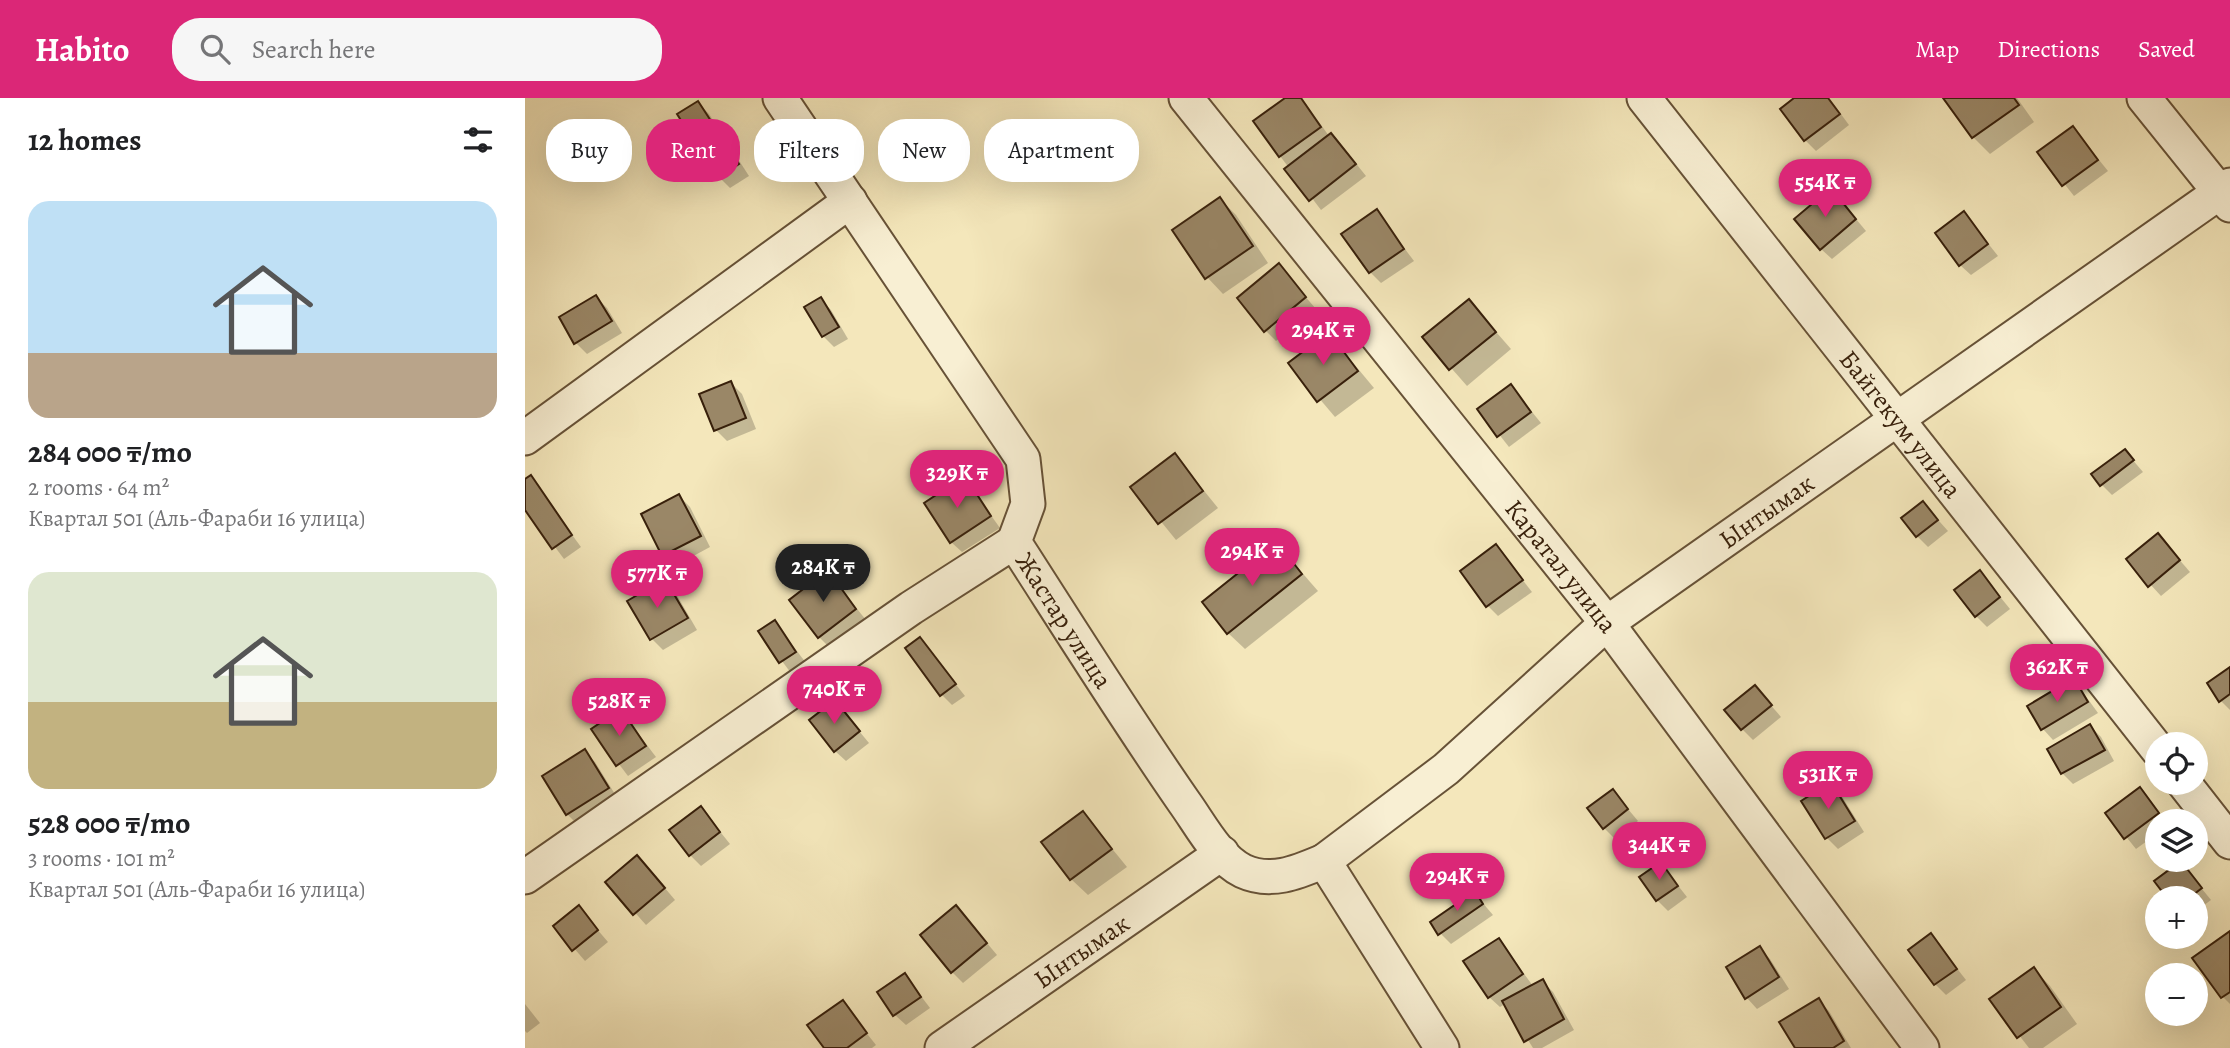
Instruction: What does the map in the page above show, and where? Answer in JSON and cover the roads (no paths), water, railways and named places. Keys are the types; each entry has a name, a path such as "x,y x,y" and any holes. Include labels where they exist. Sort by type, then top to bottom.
{"street":[{"name":"Жастар улица","path":"780,98 1023,459 1028,503 1014,542 1153,757 1222,853 1242,870 1267,877 1293,874 1324,861"},
{"name":"Каратал улица","path":"1186,98 1607,623 1922,1048"},
{"name":"Байгекум улица","path":"1644,98 2145,733"},
{"path":"2144,98 2227,194"},
{"name":"Ынтымак","path":"1324,861 1446,769 1607,623 1899,418 2227,194"},
{"path":"525,438 851,201"},
{"path":"525,877 911,608 1014,542"},
{"path":"2193,795 2230,842"},
{"name":"Ынтымак","path":"957,1044 1222,853"},
{"path":"1324,861 1442,1048"}]}
